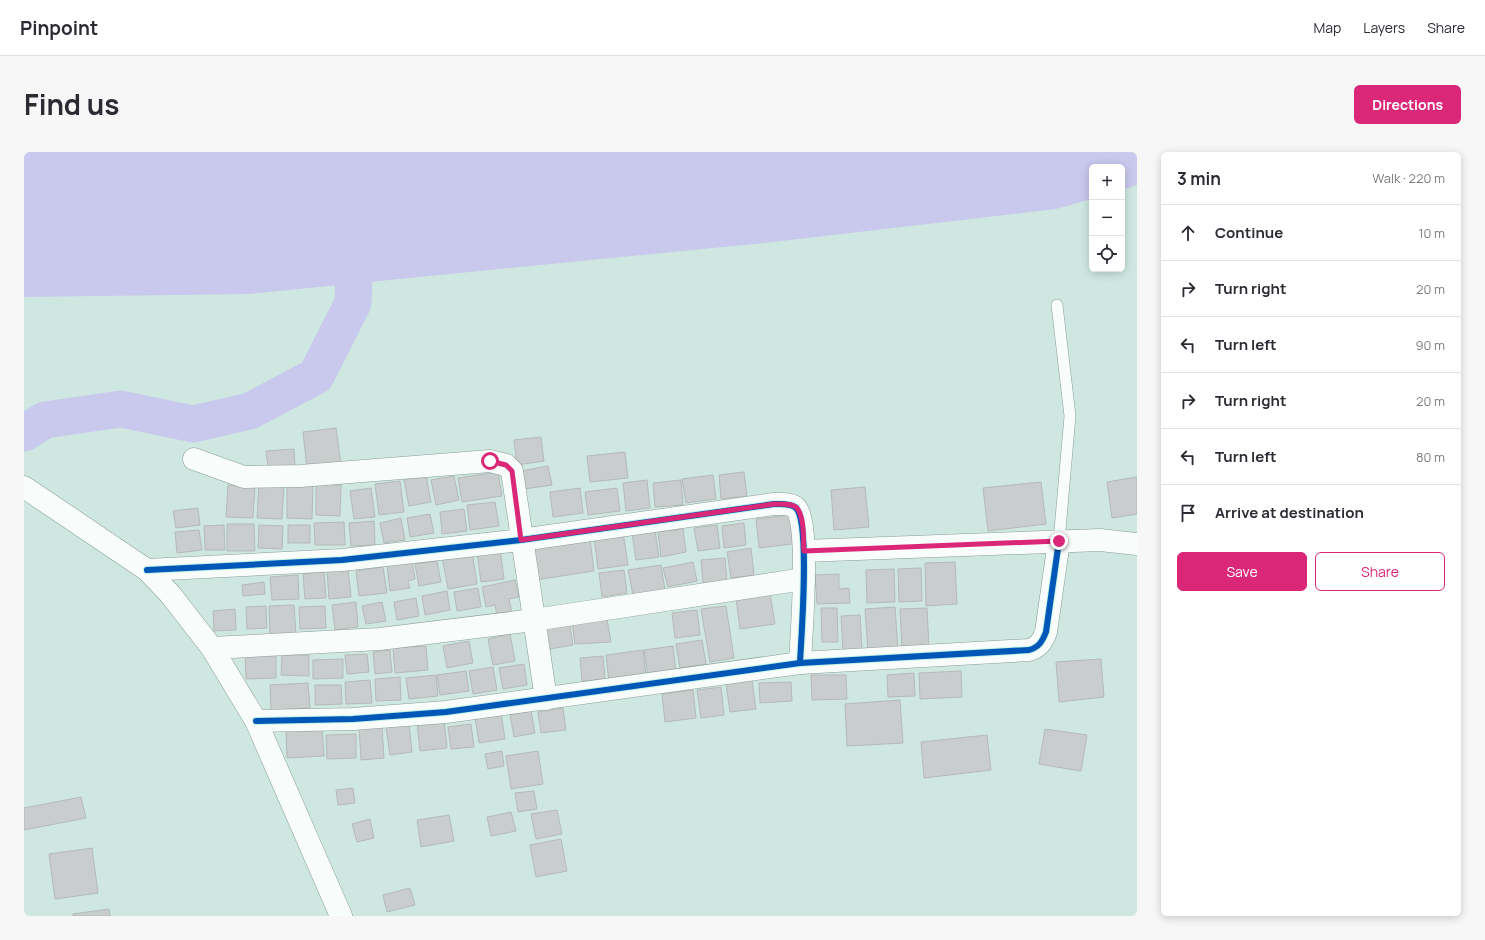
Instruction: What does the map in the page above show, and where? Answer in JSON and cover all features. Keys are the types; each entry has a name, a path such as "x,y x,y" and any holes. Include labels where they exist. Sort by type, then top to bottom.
{"street":[{"path":"194,460 244,477 300,476 490,461 506,465 512,471 521,540 546,699"},
{"path":"29,490 148,570 170,594 212,648 256,721 341,916"},
{"path":"148,570 342,560 521,540 774,504 788,504 796,507 801,516 804,551 800,663"},
{"path":"804,551 1100,540 1137,544"},
{"path":"256,721 354,719 446,712 800,663 1017,652 1036,648 1041,643 1046,632 1059,541"},
{"path":"212,648 380,639 534,620 804,579"}],"lane":[{"path":"1057,305 1070,416 1059,541"}],"water":[{"path":"24,152 1137,152 1137,185 1125,189 1125,164 1089,164 1089,200 1056,209 773,242 249,294 24,297"}],"building":[{"path":"336,428 341,465 307,469 303,432"},
{"path":"541,437 544,461 517,465 514,440"},
{"path":"294,449 295,466 268,468 266,451"},
{"path":"625,452 628,478 590,482 587,456"},
{"path":"548,466 552,485 524,489 521,471"},
{"path":"498,472 502,496 462,502 458,478"},
{"path":"744,472 747,496 721,499 719,475"},
{"path":"426,475 431,502 409,506 404,480"},
{"path":"713,475 716,499 686,503 682,479"},
{"path":"454,476 459,500 436,505 431,480"},
{"path":"1137,477 1137,514 1112,518 1107,482"},
{"path":"647,480 650,508 626,511 623,483"},
{"path":"681,480 683,505 655,507 653,483"},
{"path":"400,481 404,512 379,515 375,484"},
{"path":"1041,482 1046,524 988,531 983,488"},
{"path":"259,484 284,485 282,519 257,518"},
{"path":"316,484 341,485 340,516 316,515"},
{"path":"228,485 255,487 253,518 226,517"},
{"path":"287,486 313,486 312,519 287,518"},
{"path":"865,487 869,527 834,530 831,490"},
{"path":"371,488 375,517 354,519 350,491"},
{"path":"580,488 583,513 553,517 550,492"},
{"path":"617,488 620,511 588,515 585,492"},
{"path":"495,502 499,526 470,530 467,505"},
{"path":"198,508 200,525 176,528 173,511"},
{"path":"464,509 467,531 442,534 440,512"},
{"path":"430,514 434,533 410,537 407,518"},
{"path":"796,514 800,543 759,548 756,519"},
{"path":"401,518 405,540 384,543 380,523"},
{"path":"374,521 375,545 351,546 349,523"},
{"path":"344,522 345,545 315,545 314,523"},
{"path":"744,523 746,545 724,548 722,526"},
{"path":"227,524 254,524 255,551 227,551"},
{"path":"224,525 225,550 205,550 204,526"},
{"path":"259,525 283,526 282,549 258,548"},
{"path":"288,525 310,525 310,543 288,543"},
{"path":"717,525 720,548 698,551 694,528"},
{"path":"683,529 686,552 661,557 658,532"},
{"path":"199,530 202,550 177,553 175,532"},
{"path":"655,530 659,557 636,560 632,533"},
{"path":"623,532 628,565 598,569 594,537"},
{"path":"590,539 594,571 535,580 530,547"},
{"path":"751,548 754,575 731,578 727,552"},
{"path":"500,549 504,579 481,582 477,552"},
{"path":"472,551 477,584 448,589 442,556"},
{"path":"725,558 727,581 703,583 701,560"},
{"path":"412,561 415,579 408,581 410,588 390,591 387,565"},
{"path":"437,561 441,582 419,586 415,564"},
{"path":"693,562 697,581 668,587 663,568"},
{"path":"955,562 957,604 926,606 925,563"},
{"path":"661,565 665,590 633,595 628,570"},
{"path":"383,567 387,593 359,596 356,571"},
{"path":"921,568 922,601 899,602 898,569"},
{"path":"348,569 351,597 329,599 327,571"},
{"path":"894,569 895,602 867,603 866,570"},
{"path":"624,570 627,593 602,597 599,573"},
{"path":"324,572 326,598 305,599 303,574"},
{"path":"839,574 839,589 849,588 850,603 817,604 815,575"},
{"path":"298,575 299,599 272,600 270,577"},
{"path":"515,580 519,597 509,599 512,613 497,616 495,605 486,607 482,587"},
{"path":"264,582 265,594 243,596 242,585"},
{"path":"769,587 775,624 740,629 735,591"},
{"path":"478,588 481,607 457,611 454,592"},
{"path":"447,591 450,610 425,615 422,596"},
{"path":"416,598 419,616 397,620 394,602"},
{"path":"356,602 358,627 335,630 332,605"},
{"path":"382,602 386,621 366,624 362,606"},
{"path":"294,605 296,634 270,635 269,606"},
{"path":"266,606 267,628 247,629 246,607"},
{"path":"325,606 326,628 300,629 299,607"},
{"path":"726,606 734,658 710,662 701,609"},
{"path":"895,607 898,650 868,652 865,609"},
{"path":"821,608 837,608 838,642 822,642"},
{"path":"927,608 929,647 902,649 900,609"},
{"path":"235,609 236,630 214,631 213,611"},
{"path":"697,610 700,635 675,638 672,613"},
{"path":"860,615 862,650 843,651 841,616"},
{"path":"607,619 611,642 575,644 572,622"},
{"path":"569,620 573,645 544,650 540,625"},
{"path":"510,634 515,661 493,665 488,639"},
{"path":"702,640 706,664 680,668 676,644"},
{"path":"469,641 473,663 447,668 443,646"},
{"path":"426,646 428,670 395,673 393,648"},
{"path":"673,646 676,673 648,677 644,650"},
{"path":"390,650 392,672 375,674 373,652"},
{"path":"643,650 646,677 609,682 606,655"},
{"path":"245,654 276,654 276,678 246,679"},
{"path":"367,654 369,672 347,674 345,655"},
{"path":"282,655 309,655 309,676 281,675"},
{"path":"603,656 605,679 582,681 580,658"},
{"path":"343,659 343,678 313,679 313,660"},
{"path":"1101,659 1104,697 1059,702 1056,662"},
{"path":"524,664 527,685 503,689 499,668"},
{"path":"493,667 497,690 473,694 469,671"},
{"path":"466,671 469,691 440,695 437,675"},
{"path":"961,671 962,697 920,699 919,673"},
{"path":"914,673 915,696 888,697 887,675"},
{"path":"436,675 438,696 409,699 406,678"},
{"path":"811,675 846,675 847,699 812,700"},
{"path":"400,677 401,700 376,701 375,679"},
{"path":"370,680 372,703 346,704 345,682"},
{"path":"752,680 756,709 730,712 726,684"},
{"path":"791,682 792,701 760,703 759,683"},
{"path":"308,683 310,708 271,710 270,685"},
{"path":"315,685 341,685 342,704 315,705"},
{"path":"721,687 724,715 701,718 697,690"},
{"path":"693,690 696,718 665,722 662,694"},
{"path":"900,700 903,743 847,746 845,704"},
{"path":"563,708 566,730 541,733 538,712"},
{"path":"531,711 535,733 514,737 510,715"},
{"path":"501,713 505,739 479,743 475,717"},
{"path":"444,719 447,748 420,751 417,722"},
{"path":"409,724 412,752 390,755 386,727"},
{"path":"471,724 474,747 451,749 448,727"},
{"path":"382,726 384,758 361,760 359,727"},
{"path":"322,727 324,756 287,758 286,729"},
{"path":"1045,729 1087,735 1081,771 1039,764"},
{"path":"356,734 356,758 327,759 326,735"},
{"path":"987,735 991,770 924,778 921,742"},
{"path":"502,751 504,766 488,769 485,754"},
{"path":"538,751 543,784 511,789 506,756"},
{"path":"353,788 355,803 338,805 336,790"},
{"path":"534,791 537,809 518,812 515,793"},
{"path":"81,797 86,818 24,830 24,808"},
{"path":"557,810 562,834 536,839 531,814"},
{"path":"511,812 516,831 491,836 487,817"},
{"path":"449,815 454,841 421,847 417,820"},
{"path":"370,819 374,838 357,842 352,824"},
{"path":"561,839 567,871 536,877 530,845"},
{"path":"92,848 98,893 55,899 49,854"},
{"path":"410,888 415,905 387,912 383,895"},
{"path":"109,909 110,916 73,916 73,914"}],"waterway":[{"path":"24,433 45,420 121,409 193,424 250,411 316,376 353,303 356,212 346,152"}],"cycle path":[{"path":"147,570 342,560 521,540 774,504 788,504 795,507 800,516 803,533 804,580 800,663"},
{"path":"256,721 353,719 446,712 800,663 1029,650 1040,644 1046,632 1059,541"}],"route":[{"path":"490,461 506,465 512,471 521,540 774,504 788,504 796,507 801,516 804,551 1059,541"}]}
